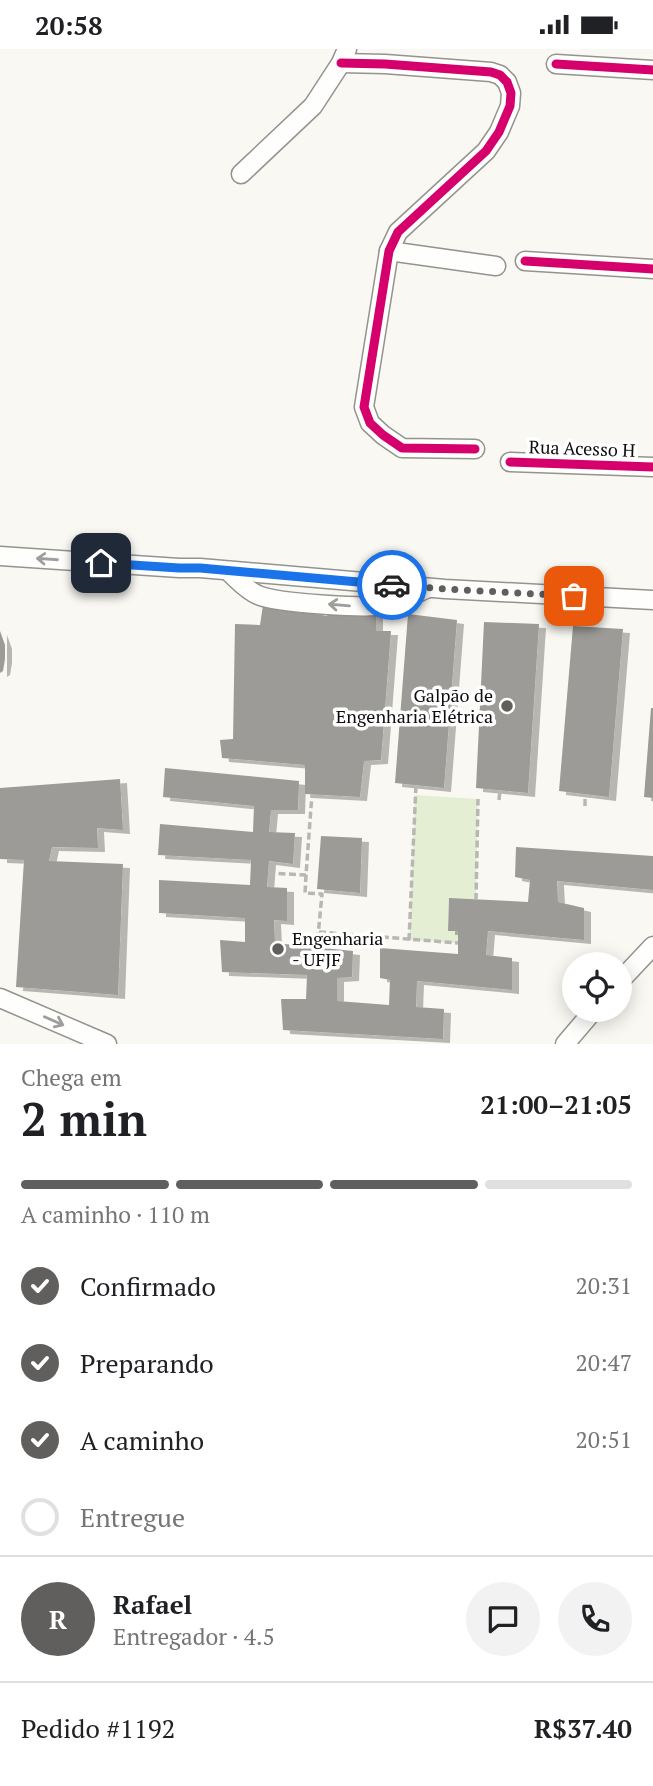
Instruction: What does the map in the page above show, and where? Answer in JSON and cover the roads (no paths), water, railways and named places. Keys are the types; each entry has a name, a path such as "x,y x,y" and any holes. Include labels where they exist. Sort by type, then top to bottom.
{"street":[{"path":"241,174 313,106 344,56 385,64 491,72 500,75 507,82 511,93 510,106 486,151 398,232 389,251 364,407 370,423 402,448 475,449"},
{"path":"556,64 653,70"},
{"path":"389,251 496,266"},
{"path":"525,261 653,269"},
{"name":"Rua Acesso H","path":"510,462 653,467"},
{"path":"0,556 428,588 653,600"},
{"path":"228,571 258,595 274,600 370,607 392,604 428,588"},
{"path":"632,968 653,946"},
{"path":"0,999 107,1044"},
{"path":"565,1044 584,1022"}],"place":[{"name":"Galpão de Engenharia Elétrica","path":"507,706"},
{"name":"Engenharia - UFJF","path":"278,949"}]}
